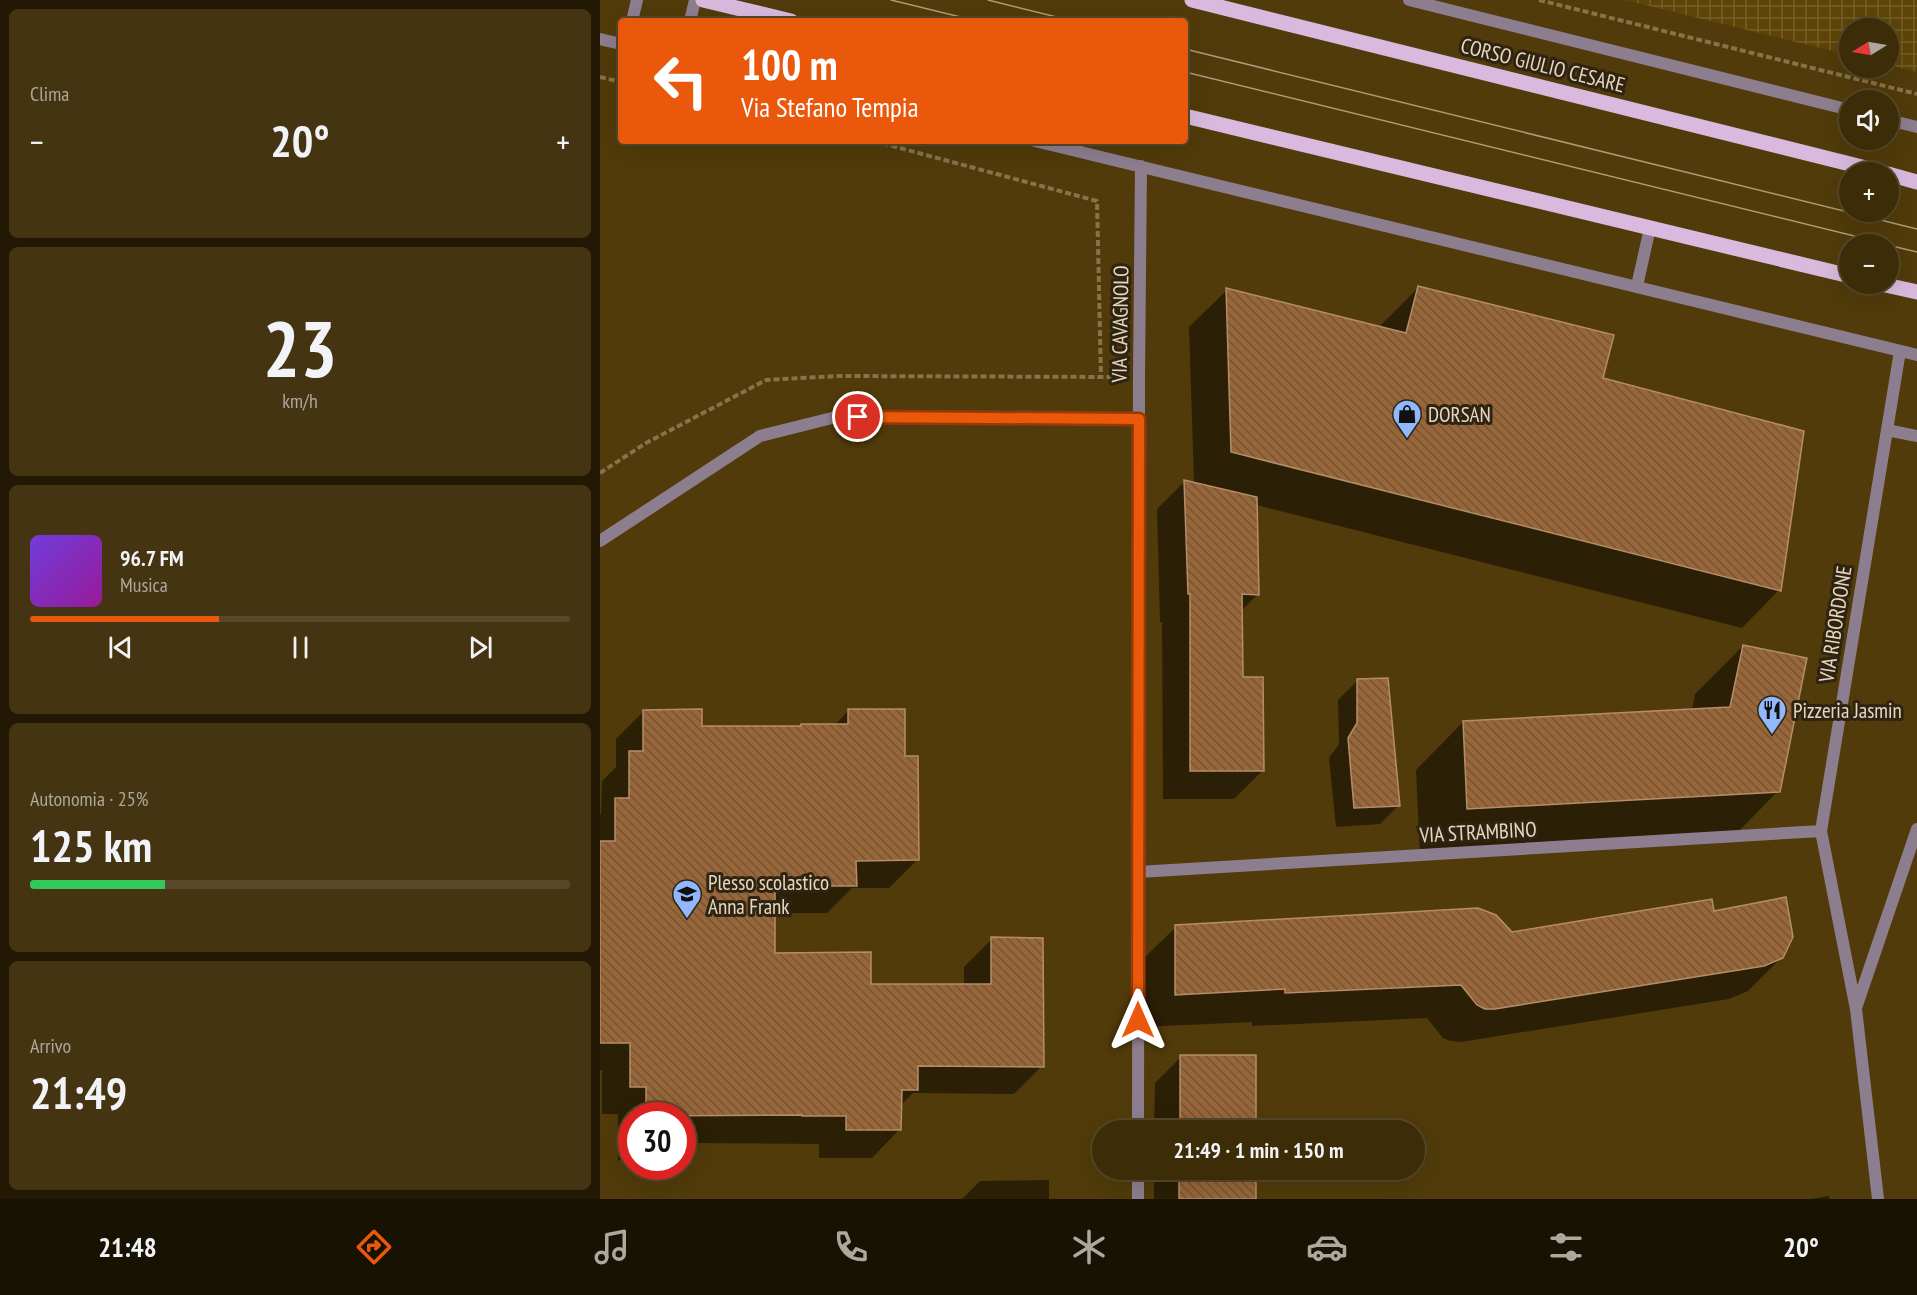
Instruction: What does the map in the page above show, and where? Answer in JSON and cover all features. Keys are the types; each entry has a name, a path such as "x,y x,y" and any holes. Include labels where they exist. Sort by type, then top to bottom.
{"main road":[{"path":"703,0 778,18"},
{"name":"CORSO GIULIO CESARE","path":"1192,0 1842,162"},
{"path":"1188,117 1839,273"},
{"path":"1899,177 1917,182"},
{"path":"1899,288 1917,292"}],"street":[{"path":"633,18 637,0"},
{"path":"691,18 695,0"},
{"name":"CORSO GIULIO CESARE","path":"1409,0 1839,107"},
{"path":"600,39 618,43"},
{"path":"1899,123 1917,127"},
{"path":"1048,144 1917,355"},
{"name":"VIA CAVAGNOLO","path":"1138,1120 1139,419 1142,166"},
{"path":"1637,286 1650,228"},
{"name":"VIA RIBORDONE","path":"1878,1199 1856,1009 1821,831 1900,351"},
{"path":"600,541 760,436 836,417 1139,419"},
{"path":"1887,430 1917,436"},
{"name":"VIA RIBORDONE","path":"1856,1009 1917,829"},
{"name":"VIA STRAMBINO","path":"1138,872 1821,831"},
{"path":"1138,1180 1138,1199"}],"path":[{"path":"1539,0 1917,94"},
{"path":"600,77 618,81"},
{"path":"885,144 1097,201 1101,378"}],"shaded area":[{"path":"1625,0 1917,0 1917,72 1899,68 1899,18 1839,18 1839,53"}],"building":[{"name":"DORSAN","path":"1418,286 1614,335 1603,378 1804,431 1781,591 1231,452 1226,288 1406,333"},
{"path":"1184,480 1257,497 1259,595 1242,594 1243,677 1263,677 1264,771 1190,771 1190,594 1188,594"},
{"path":"1743,645 1807,658 1780,792 1467,809 1463,721 1730,707"},
{"path":"1388,678 1400,806 1354,808 1348,738 1357,723 1357,679"},
{"name":"Plesso scolastico Anna Frank","path":"702,709 702,726 801,726 801,724 848,724 848,709 905,709 905,756 918,756 919,860 856,861 857,886 775,886 775,953 871,952 871,984 991,984 991,937 1043,938 1044,1067 918,1066 918,1090 902,1090 901,1130 846,1130 846,1116 696,1116 696,1102 646,1102 646,1087 630,1087 630,1043 600,1043 600,841 615,841 615,798 629,798 629,751 643,751 643,710"},
{"path":"1786,897 1793,937 1783,958 1764,966 1495,1009 1485,1009 1477,1005 1461,985 1285,993 1285,989 1175,995 1175,925 1478,908 1496,915 1512,932 1712,899 1714,911"},
{"path":"1180,1055 1256,1055 1256,1120 1180,1120"},
{"path":"1179,1180 1256,1180 1256,1199 1179,1199"}],"tram line":[{"path":"891,0 965,18"},
{"path":"988,0 1061,18"},
{"path":"1188,50 1917,229"},
{"path":"1188,73 1846,234"},
{"path":"1899,248 1917,252"}],"place":[{"name":"DORSAN","path":"1407,440"},
{"name":"Pizzeria Jasmin","path":"1772,736"},
{"name":"Plesso scolastico Anna Frank","path":"687,920"}],"route":[{"path":"858,417 1139,419 1138,1020"}]}
